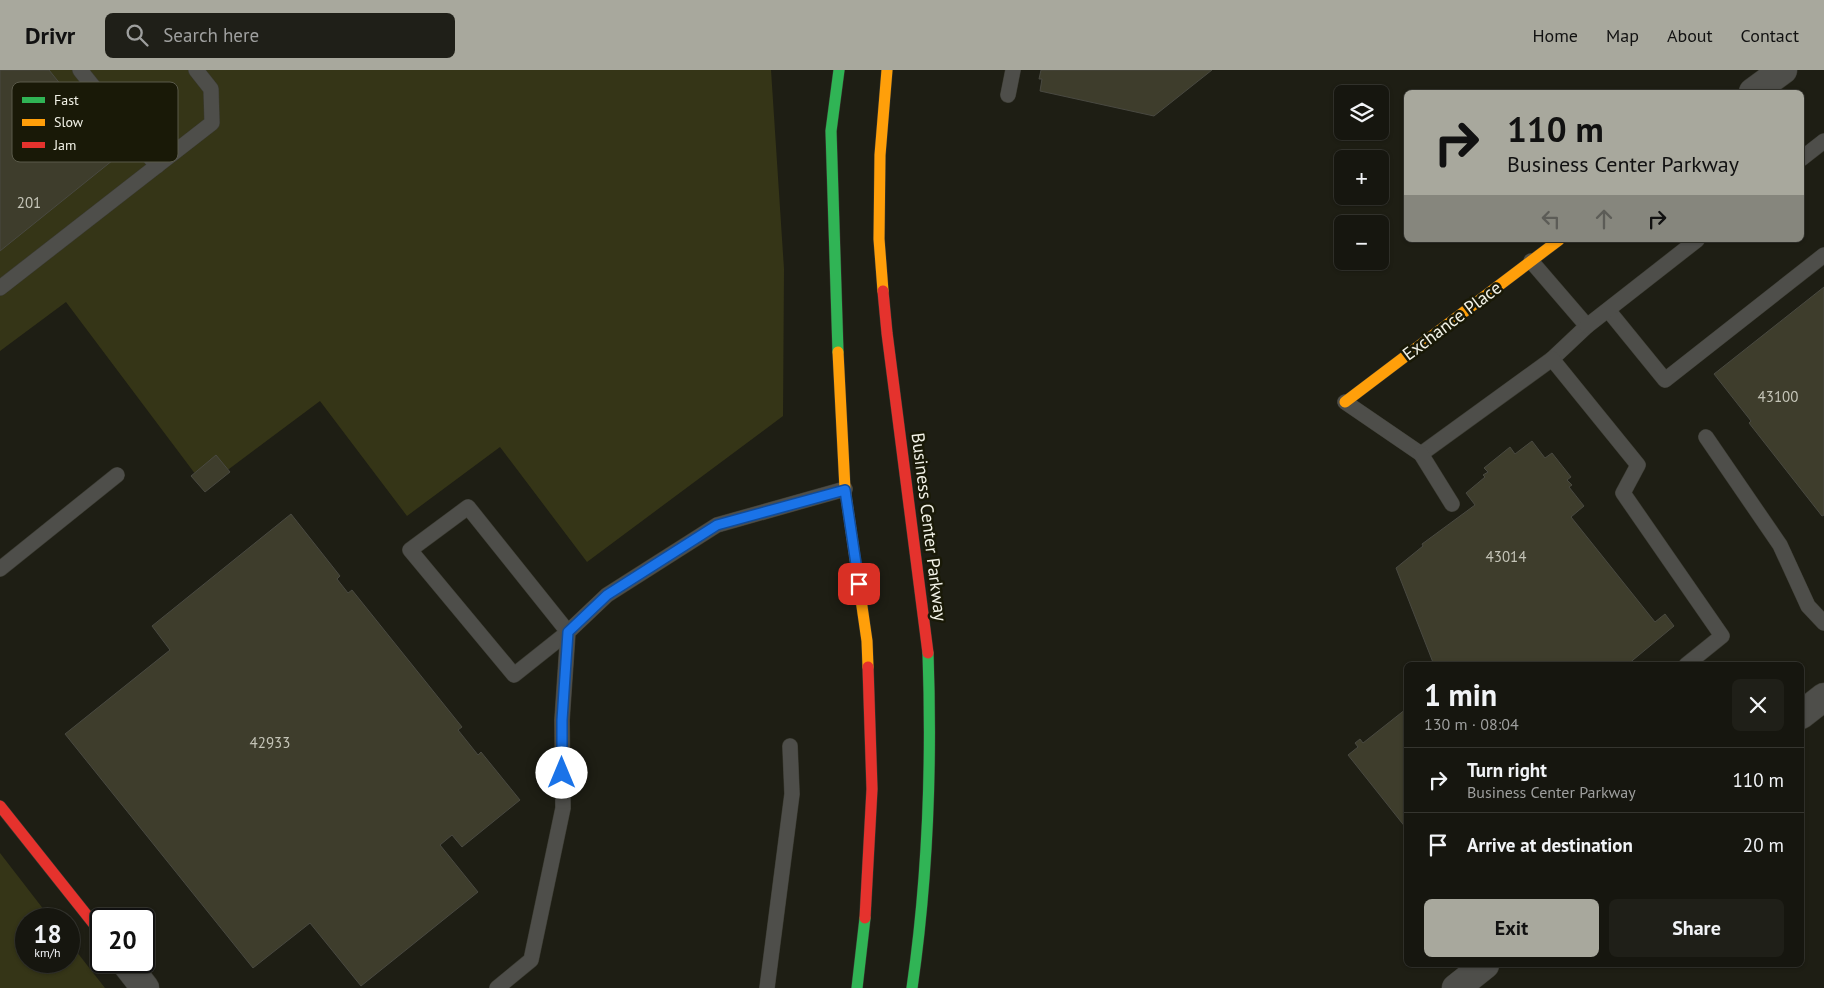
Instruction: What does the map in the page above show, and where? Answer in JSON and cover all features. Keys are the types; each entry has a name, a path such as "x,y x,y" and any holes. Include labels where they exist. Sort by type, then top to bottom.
{"main road":[{"path":"839,70 831,131 837,330 845,490 867,642 872,789 864,933 857,988"},
{"name":"Business Center Parkway","path":"887,70 880,155 879,239 887,333 928,654 929,820 921,926 912,988"},
{"name":"Exchance Place","path":"1344,402 1556,242"},
{"path":"0,806 90,919"}],"street":[{"path":"1756,90 1783,70"},
{"path":"1804,713 1824,697"},
{"path":"1456,988 1482,967"},
{"path":"133,973 145,988"}],"lane":[{"path":"80,70 90,82"},
{"path":"178,150 212,123 211,89 196,70"},
{"path":"1008,95 1013,70"},
{"path":"1804,157 1824,141"},
{"path":"154,162 157,166"},
{"path":"0,288 162,162"},
{"path":"1421,454 1552,359 1587,326 1694,242"},
{"path":"1608,310 1665,380 1824,255"},
{"path":"1531,261 1587,326"},
{"path":"1552,359 1638,465 1623,493 1722,636 1690,662"},
{"path":"1344,402 1421,454 1452,504"},
{"path":"1706,437 1780,545 1808,606 1824,623"},
{"path":"0,569 117,475"},
{"path":"497,988 531,960 563,808 562,720 568,632 468,507 410,550 514,675 568,632 607,595 717,525 845,490"},
{"path":"767,988 792,794 790,746"}],"shaded area":[{"path":"0,70 771,70 784,269 783,416 587,562 500,447 407,516 320,401 205,487 66,302 0,351"},
{"path":"0,853 42,908 15,908 15,973 80,973 80,956 90,969 90,973 93,973 105,988 0,988"}],"building":[{"path":"0,70 49,70 59,82 12,82 12,162 111,162 0,251"},
{"path":"1041,70 1212,70 1154,116 1040,91 1042,79 1039,79"},
{"path":"1824,287 1824,515 1822,516 1749,423 1751,421 1714,374"},
{"path":"1532,441 1545,458 1552,453 1571,477 1567,480 1572,485 1569,487 1584,506 1571,517 1655,622 1665,614 1674,626 1631,662 1433,662 1396,568 1423,546 1422,544 1475,505 1466,493 1485,477 1483,475 1488,472 1484,468 1510,447 1515,454"},
{"path":"216,455 230,472 205,492 191,476"},
{"path":"291,514 340,576 337,579 348,593 352,590 462,727 458,730 478,755 481,752 520,800 462,847 452,835 440,845 478,892 361,986 310,923 253,968 65,734 170,650 152,626"},
{"path":"1404,711 1404,825 1348,755 1358,747 1355,743 1360,739 1363,743"}],"traffic: fast":[{"path":"838,352 831,131 839,70"},
{"path":"912,988 922,905 928,821 928,653"},
{"path":"857,988 865,918"}],"traffic: slow":[{"path":"883,291 879,239 880,155 887,70"},
{"path":"1345,402 1556,242"},
{"path":"838,352 845,489 867,641 868,667"}],"traffic: jam":[{"path":"883,291 928,653"},
{"path":"865,918 872,789 868,667"},
{"path":"0,806 90,919"}],"route":[{"path":"562,773 562,720 568,632 607,595 717,525 845,490 859,584"}]}
